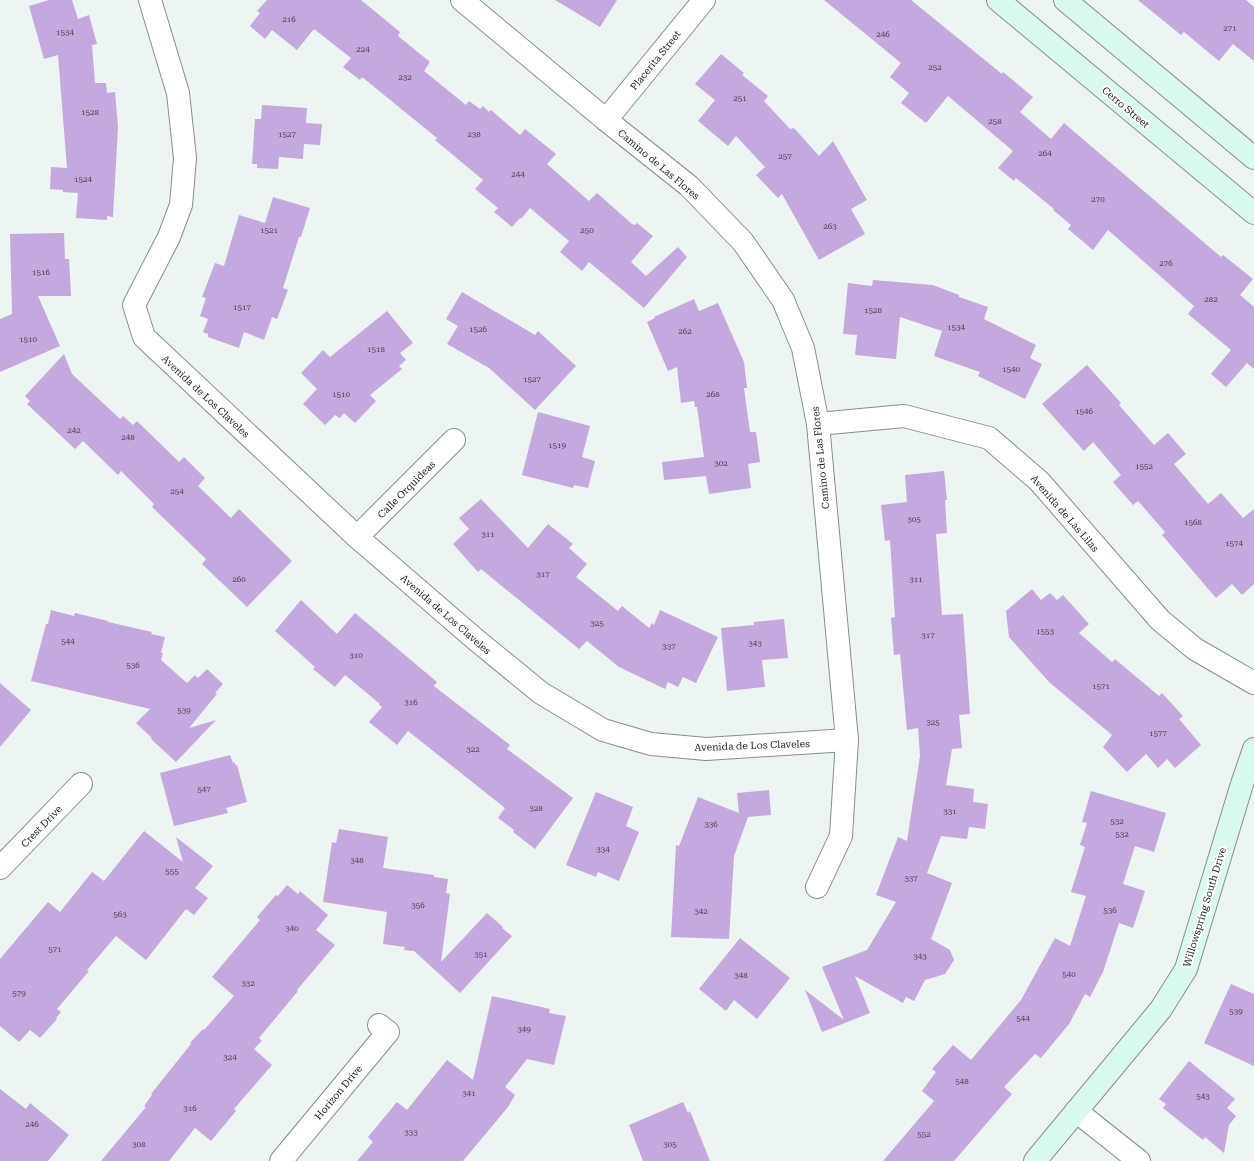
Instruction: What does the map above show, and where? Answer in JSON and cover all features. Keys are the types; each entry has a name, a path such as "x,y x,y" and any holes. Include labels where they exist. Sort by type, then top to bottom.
{"street":[{"name":"Avenida de Los Claveles","path":"150,0 178,93 185,158 181,205 169,237 134,305 144,337 357,537 475,640 541,693 603,730 651,744 706,749 847,740"},
{"name":"Camino de Las Flores","path":"462,0 606,120 689,186 743,242 783,300 803,348 818,424 847,740 841,836 817,887"},
{"name":"Placerita Street","path":"606,120 704,0"},
{"name":"Cerro Street","path":"998,0 1254,214"},
{"path":"1065,0 1254,158"},
{"name":"Avenida de Las Lilas","path":"818,424 904,416 989,438 1039,480 1160,620 1195,650 1254,683"},
{"name":"Calle Orquideas","path":"357,537 454,440"},
{"name":"Willowspring South Drive","path":"1035,1161 1161,1009 1186,969 1242,784 1254,750"},
{"name":"Crest Drive","path":"0,868 81,784"},
{"name":"Horizon Drive","path":"281,1161 388,1032 379,1025"},
{"path":"1076,1111 1139,1161"}],"building":[{"path":"49,0 72,0 78,19 89,15 97,44 92,45 95,83 106,83 107,93 115,92 118,127 113,217 107,216 107,220 76,218 78,193 50,189 51,167 67,168 58,55 44,59 29,6"},
{"path":"267,0 361,0 400,32 398,36 430,62 424,71 466,105 469,101 480,109 483,106 489,112 491,110 520,135 525,129 556,154 547,164 589,201 597,193 632,224 635,225 637,223 653,236 631,262 646,276 678,247 687,257 644,308 589,262 582,271 560,252 569,241 530,208 512,227 494,212 498,208 475,189 483,180 435,140 437,138 362,77 360,80 343,67 351,58 314,29 297,50 272,30 265,39 250,26 260,13 257,11"},
{"path":"555,0 617,0 600,27"},
{"path":"824,0 911,0 1002,74 1003,72 1033,97 1020,112 1051,139 1064,123 1221,257 1223,255 1253,279 1240,295 1254,307 1254,369 1247,363 1226,387 1211,374 1231,350 1188,314 1194,306 1108,230 1093,250 1068,229 1071,225 1053,210 1054,209 1016,178 1014,181 998,168 1013,151 948,96 926,123 901,103 909,93 890,77 901,63"},
{"path":"1138,0 1246,0 1254,7 1254,61 1233,44 1219,61 1184,32 1181,35"},
{"path":"721,54 744,73 742,75 768,96 764,101 790,129 794,128 819,156 833,141 867,200 851,209 865,234 819,260 782,194 778,198 756,175 765,167 736,136 728,146 698,121 715,100 695,84"},
{"path":"262,105 307,108 306,123 322,124 320,145 304,144 303,159 279,157 278,169 257,168 257,164 252,164 255,119 261,119"},
{"path":"273,197 310,208 283,288 288,290 277,319 272,317 264,340 244,332 239,348 208,337 208,334 203,332 208,319 200,316 206,298 202,297 215,263 224,266 239,215 265,223"},
{"path":"64,233 65,259 69,259 71,296 38,296 60,346 0,372 0,319 12,314 10,234"},
{"path":"873,280 933,285 959,295 959,297 988,307 984,319 1036,345 1030,358 1042,364 1025,399 978,376 980,372 934,356 942,331 900,317 896,359 855,355 857,335 843,334 848,283 872,286"},
{"path":"462,292 535,335 538,331 576,366 535,410 489,368 447,344 458,326 446,319"},
{"path":"694,299 699,311 718,303 744,362 747,388 744,388 750,432 756,432 760,462 748,464 751,488 709,494 706,476 664,480 662,462 704,457 697,407 695,407 694,401 681,403 677,367 668,371 647,322 655,318 654,317"},
{"path":"387,311 413,343 400,353 406,360 399,366 402,369 370,395 376,401 355,423 344,413 340,418 335,415 325,425 303,404 317,389 301,373 323,350 330,357"},
{"path":"64,354 72,374 120,419 123,416 133,425 137,421 179,462 184,457 205,478 198,486 231,518 239,509 292,561 247,607 202,564 206,559 152,507 154,504 121,471 118,475 83,441 75,449 27,404 30,401 25,396"},
{"path":"1087,365 1121,403 1119,405 1154,445 1168,433 1186,454 1174,464 1208,504 1221,493 1243,518 1254,509 1254,584 1242,595 1232,584 1216,598 1162,535 1165,532 1138,501 1133,505 1113,482 1121,475 1093,442 1084,451 1042,404"},
{"path":"538,412 590,426 582,457 595,461 588,488 574,485 573,488 522,475"},
{"path":"944,471 947,500 945,500 947,533 936,534 942,615 963,614 970,714 959,715 962,748 952,749 946,785 974,789 973,802 988,804 985,829 969,827 967,839 941,836 927,873 952,883 931,939 950,950 954,960 945,974 925,980 914,1001 906,997 903,1003 855,976 870,1013 822,1032 805,990 844,1020 822,967 867,950 896,902 876,895 898,837 907,841 920,756 918,728 907,730 900,654 894,655 891,618 895,617 890,540 885,541 881,505 907,502 905,475"},
{"path":"481,499 528,548 548,524 573,544 569,548 587,564 576,577 618,611 622,606 649,628 652,623 654,625 660,610 718,637 696,683 683,677 678,687 668,682 665,689 619,667 587,641 579,649 481,569 478,572 453,544 469,529 459,518"},
{"path":"1032,589 1041,600 1050,593 1057,600 1063,595 1089,624 1079,633 1112,662 1115,659 1159,696 1162,693 1183,716 1179,719 1201,745 1175,768 1167,759 1158,768 1146,754 1127,772 1103,747 1112,735 1049,682 1009,637 1006,611"},
{"path":"301,600 337,634 355,613 437,682 434,686 510,745 507,749 573,798 535,849 498,818 505,808 408,731 397,745 369,722 382,707 379,705 380,704 345,675 335,687 313,669 315,667 275,631"},
{"path":"51,610 74,616 75,613 152,632 151,634 165,637 161,660 187,683 195,675 198,678 207,669 223,684 215,693 217,694 189,728 216,720 176,762 136,723 150,709 31,681"},
{"path":"784,619 788,658 762,660 765,687 727,691 721,628 754,625 754,622"},
{"path":"0,683 31,710 0,747"},
{"path":"230,755 233,763 235,762 235,765 237,765 247,802 226,808 228,813 174,826 160,773"},
{"path":"769,790 771,815 748,817 734,856 729,939 671,937 676,845 679,846 698,797 739,813 737,793"},
{"path":"1091,791 1166,813 1154,852 1135,846 1123,884 1145,891 1133,928 1119,923 1103,972 1090,997 1085,994 1069,1024 1041,1058 1035,1054 1004,1087 1012,1094 954,1161 883,1161 934,1101 922,1091 936,1072 932,1069 953,1045 971,1060 1021,1000 1055,938 1070,946 1086,896 1071,892 1085,847 1080,845 1087,823 1082,822"},
{"path":"596,792 633,807 626,826 639,832 619,881 598,872 596,877 566,865"},
{"path":"339,829 388,837 383,868 434,875 434,877 448,879 446,893 450,894 441,962 487,913 512,936 460,993 414,951 404,950 405,947 383,944 387,912 323,902 332,842 336,843"},
{"path":"144,831 183,862 176,837 213,866 195,888 208,898 194,915 186,909 146,960 116,936 57,1009 61,1012 56,1018 57,1019 40,1038 30,1030 19,1042 0,1026 0,959 48,902 60,912 92,872 104,881"},
{"path":"287,885 298,894 300,891 328,915 316,930 335,945 259,1038 262,1041 254,1049 272,1065 234,1109 236,1111 211,1141 195,1128 169,1161 101,1161 146,1107 144,1106 152,1095 151,1094 191,1044 190,1043 203,1029 204,1030 234,996 212,977 260,920 257,917"},
{"path":"740,938 790,978 757,1019 734,1000 726,1011 699,989"},
{"path":"1231,984 1254,994 1254,1066 1204,1043"},
{"path":"492,996 550,1009 549,1013 566,1016 554,1065 527,1059 505,1087 515,1095 508,1107 463,1161 357,1161 373,1142 368,1137 397,1102 407,1110 447,1060 473,1080"},
{"path":"1189,1061 1235,1099 1227,1108 1236,1116 1229,1125 1224,1153 1205,1137 1203,1140 1163,1108 1166,1104 1159,1099"},
{"path":"0,1089 26,1109 30,1103 69,1135 48,1161 0,1161"},
{"path":"683,1102 688,1113 690,1111 710,1161 643,1161 629,1125"}]}
